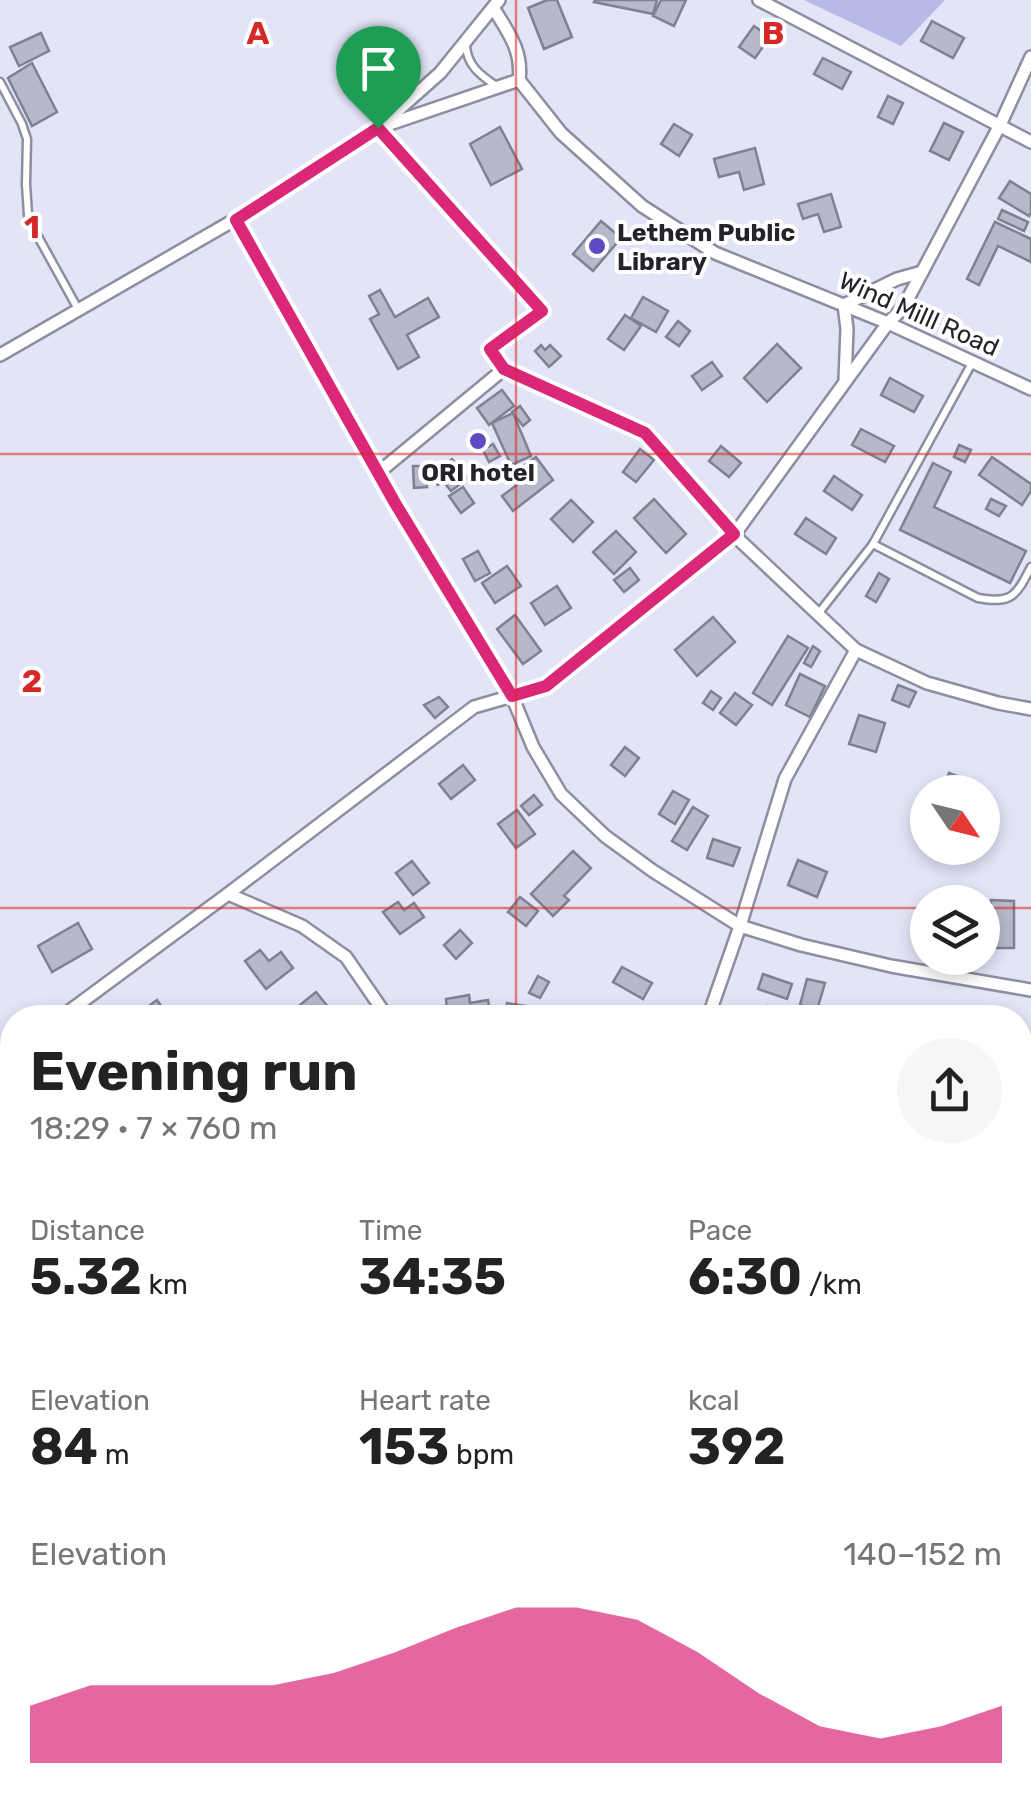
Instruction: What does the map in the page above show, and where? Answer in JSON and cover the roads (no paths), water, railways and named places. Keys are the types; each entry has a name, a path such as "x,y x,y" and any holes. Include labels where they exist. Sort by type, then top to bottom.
{"street":[{"path":"760,0 1031,142"},
{"path":"0,356 236,220 378,128 440,73 496,5"},
{"name":"Wind Milll Road","path":"496,5 518,51 519,80 561,133 642,206 715,252 1031,389"},
{"path":"78,1005 474,706 546,686 734,534 903,308 1000,125 1031,57"},
{"path":"378,128 519,80"},
{"path":"378,128 542,311 490,349 504,369 645,433 734,534 856,650 928,683 1031,708"},
{"path":"236,220 378,472 512,696 533,746 561,794 605,836 652,871 740,926 891,966 1031,990"},
{"path":"844,384 844,305 897,279 922,272"},
{"path":"378,472 504,369"},
{"path":"713,1005 786,779 856,650"},
{"path":"228,894 302,926 346,957 379,1005"}],"lane":[{"path":"466,43 470,63 498,87"},
{"path":"0,82 27,139 28,214 78,310"},
{"path":"818,614 873,544 972,362"},
{"path":"873,544 978,598 995,601 1008,600 1017,592 1031,566"}],"place":[{"name":"Lethem Public Library","path":"597,246"},
{"name":"ORI hotel","path":"478,441"}]}
